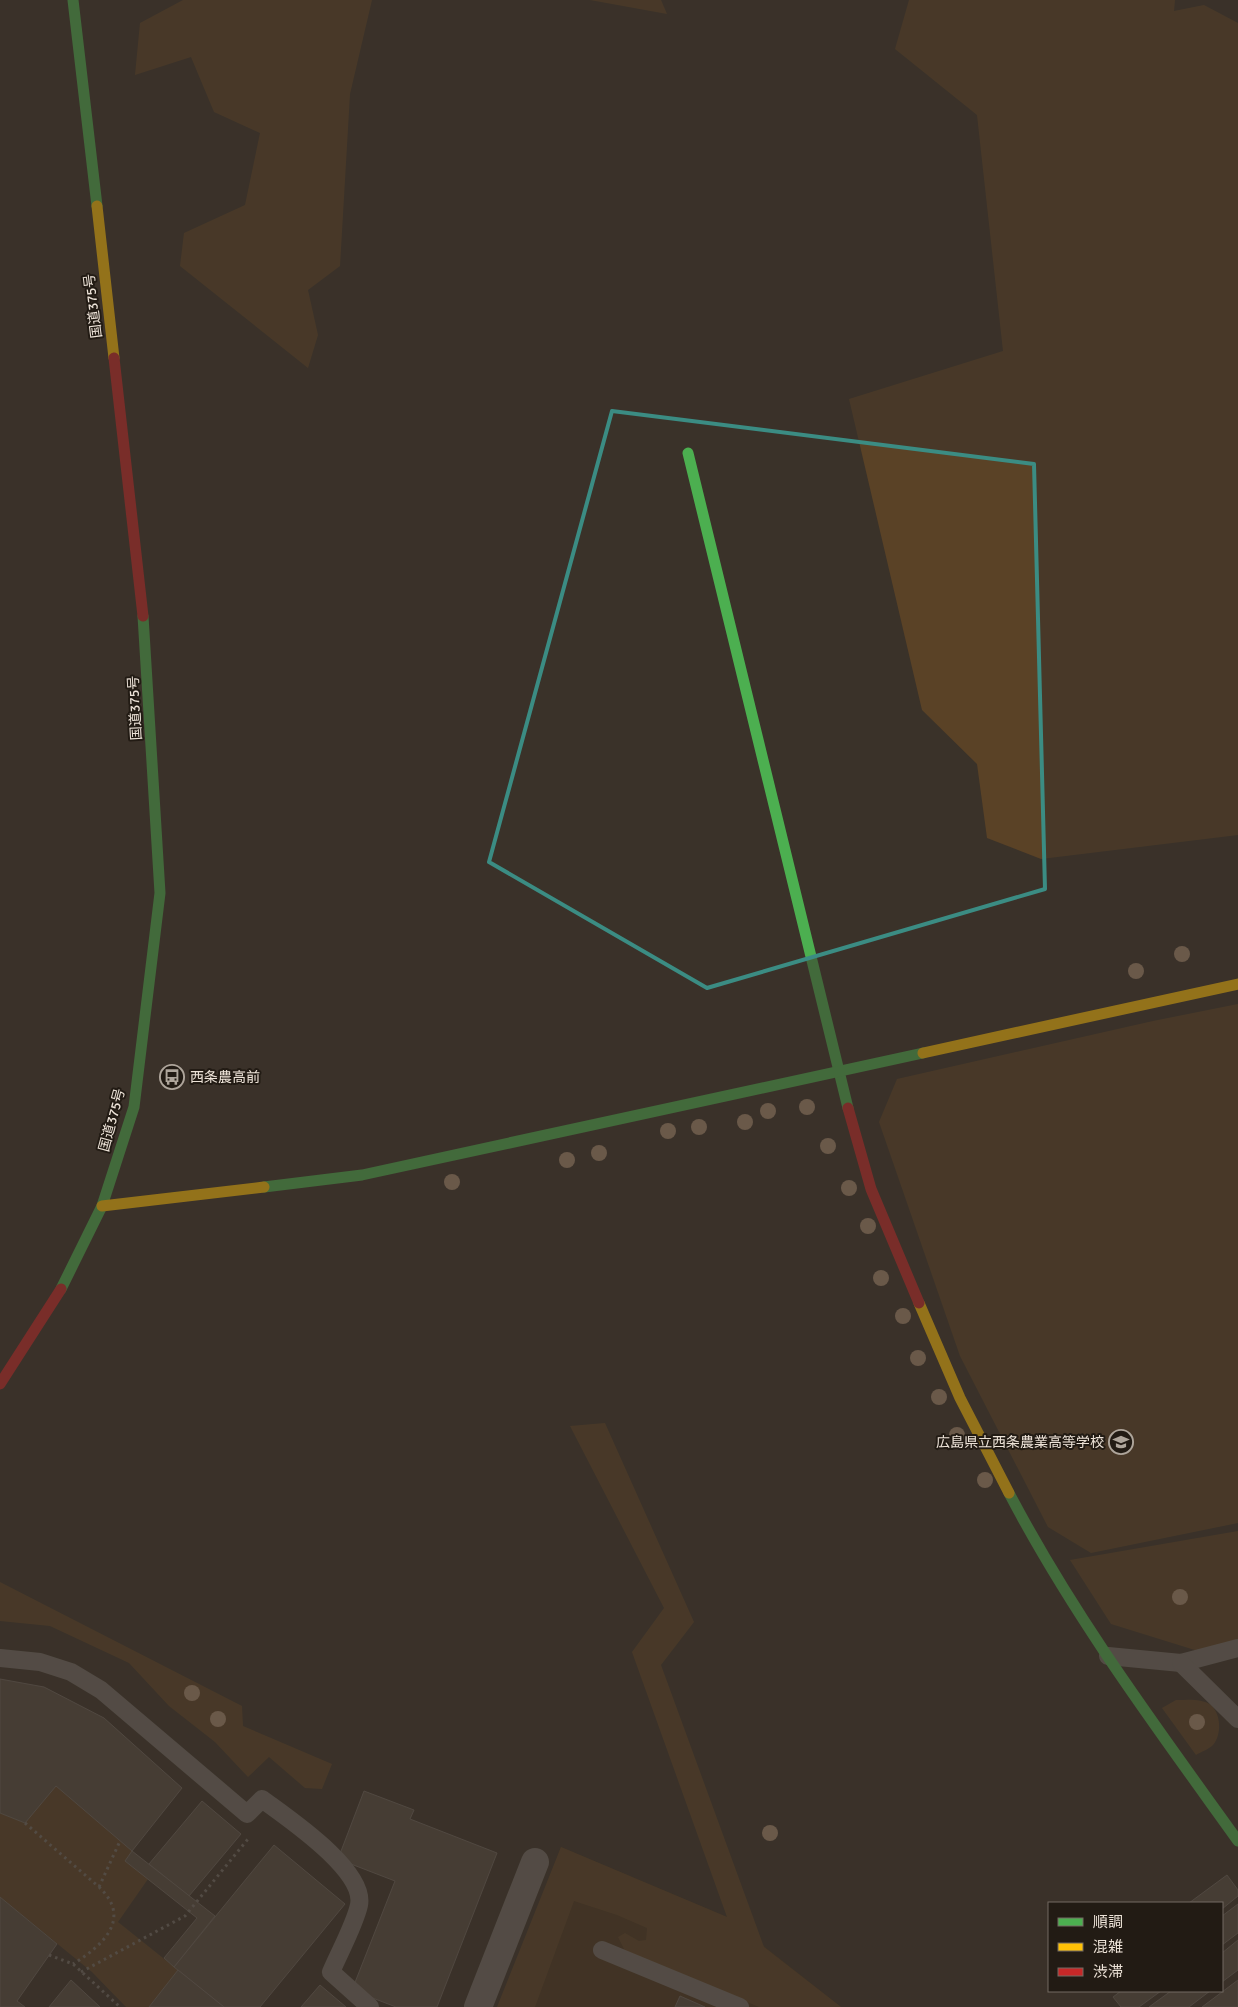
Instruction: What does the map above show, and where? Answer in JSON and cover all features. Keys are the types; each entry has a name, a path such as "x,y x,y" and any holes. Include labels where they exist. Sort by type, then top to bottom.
{"main road":[{"name":"国道375号","path":"0,1384 59,1292 102,1206 134,1107 160,893 146,639 73,0"},
{"path":"688,453 838,1070 871,1189 960,1398 1041,1554 1136,1699 1238,1841"},
{"path":"102,1206 362,1175 1238,984"}],"street":[{"path":"478,2007 536,1862"}],"lane":[{"path":"1108,1656 1181,1663 1238,1648"},
{"path":"0,1658 40,1662 71,1672 101,1690 247,1814 262,1798 334,1856 354,1880 360,1903 331,1972 370,2007"},
{"path":"1181,1663 1238,1719"},
{"path":"602,1950 740,2007"}],"path":[{"path":"81,1972 185,1916 274,1808"},
{"path":"25,1823 100,1887 106,1894 113,1909 113,1928 93,1952 73,1964"},
{"path":"100,1887 120,1841"},
{"path":"49,1955 73,1964 120,2007"}],"highlighted area":[{"path":"612,411 1034,464 1045,889 707,988 489,862"}],"shaded area":[{"path":"183,0 372,0 350,94 340,266 308,290 318,335 308,368 180,266 184,233 245,205 260,133 214,112 191,57 135,75 140,23"},
{"path":"590,0 661,0 667,14"},
{"path":"909,0 1175,0 1174,11 1204,5 1238,23 1238,835 1041,859 987,838 977,764 922,710 849,399 1003,351 977,115 895,49"},
{"name":"広島県立西条農業高等学校","path":"1238,1004 1238,1523 1091,1553 1048,1527 960,1356 879,1122 897,1079 1153,1021"},
{"path":"605,1423 694,1622 661,1665 764,1947 841,2007 759,2007 625,1951 618,1937 625,1933 639,1941 646,1940 647,1928 617,1915 574,1901 535,2007 497,2007 561,1847 727,1917 632,1652 664,1608 570,1426"},
{"path":"1238,1531 1238,1640 1198,1651 1111,1624 1070,1560"},
{"path":"0,1582 242,1706 243,1726 332,1764 322,1789 305,1788 269,1757 248,1777 215,1742 169,1706 129,1663 50,1626 0,1621"},
{"path":"1176,1700 1203,1701 1211,1705 1217,1714 1219,1730 1216,1741 1213,1745 1196,1755 1162,1708"},
{"path":"56,1786 132,1851 148,1879 118,1922 178,1970 149,2007 126,2007 92,1972 0,1897 0,1813 25,1823"},
{"path":"561,1847 727,1917 841,2007 500,2007"}],"building":[{"path":"0,1679 44,1687 104,1718 182,1788 132,1851 56,1786 25,1823 0,1813"},
{"path":"364,1791 414,1810 410,1819 497,1853 437,2007 396,2007 352,1990 395,1881 338,1859"},
{"path":"202,1801 241,1834 189,1896 149,1864"},
{"path":"274,1845 345,1904 260,2007 224,2007 174,1967"},
{"path":"132,1851 215,1916 174,1967 164,1958 197,1918 125,1861"},
{"path":"1227,1875 1238,1890 1238,1896 1223,1908 1223,1902 1190,1902"},
{"path":"0,1897 57,1944 17,2001 25,2007 0,2007"},
{"path":"1238,1904 1238,1933 1223,1944 1223,1915"},
{"path":"1238,1940 1238,1970 1223,1981 1223,1952"},
{"path":"178,1970 224,2007 149,2007"},
{"path":"71,1980 100,2007 49,2007"},
{"path":"1238,1980 1238,2007 1202,2007 1223,1992"},
{"path":"320,1985 346,2007 301,2007"},
{"path":"1120,1992 1160,1992 1139,2007 1121,2007 1113,1997"},
{"path":"1170,1992 1209,1992 1189,2007 1149,2007"},
{"path":"680,1996 705,2007 675,2007"}],"traffic: fast":[{"path":"73,0 97,206"},
{"path":"688,453 848,1108"},
{"path":"61,1289 102,1206 134,1107 160,893 143,616"},
{"path":"264,1187 362,1175 923,1053"},
{"path":"1009,1493 1034,1539 1089,1628 1147,1714 1238,1841"}],"traffic: slow":[{"path":"97,206 114,358"},
{"path":"923,1053 1238,984"},
{"path":"102,1206 264,1187"},
{"path":"919,1303 960,1398 1009,1493"}],"traffic: jam":[{"path":"114,358 143,616"},
{"path":"848,1108 871,1189 919,1303"},
{"path":"0,1384 61,1289"}],"place":[{"name":"西条農高前","path":"172,1077"},
{"name":"広島県立西条農業高等学校","path":"1121,1442"}]}
